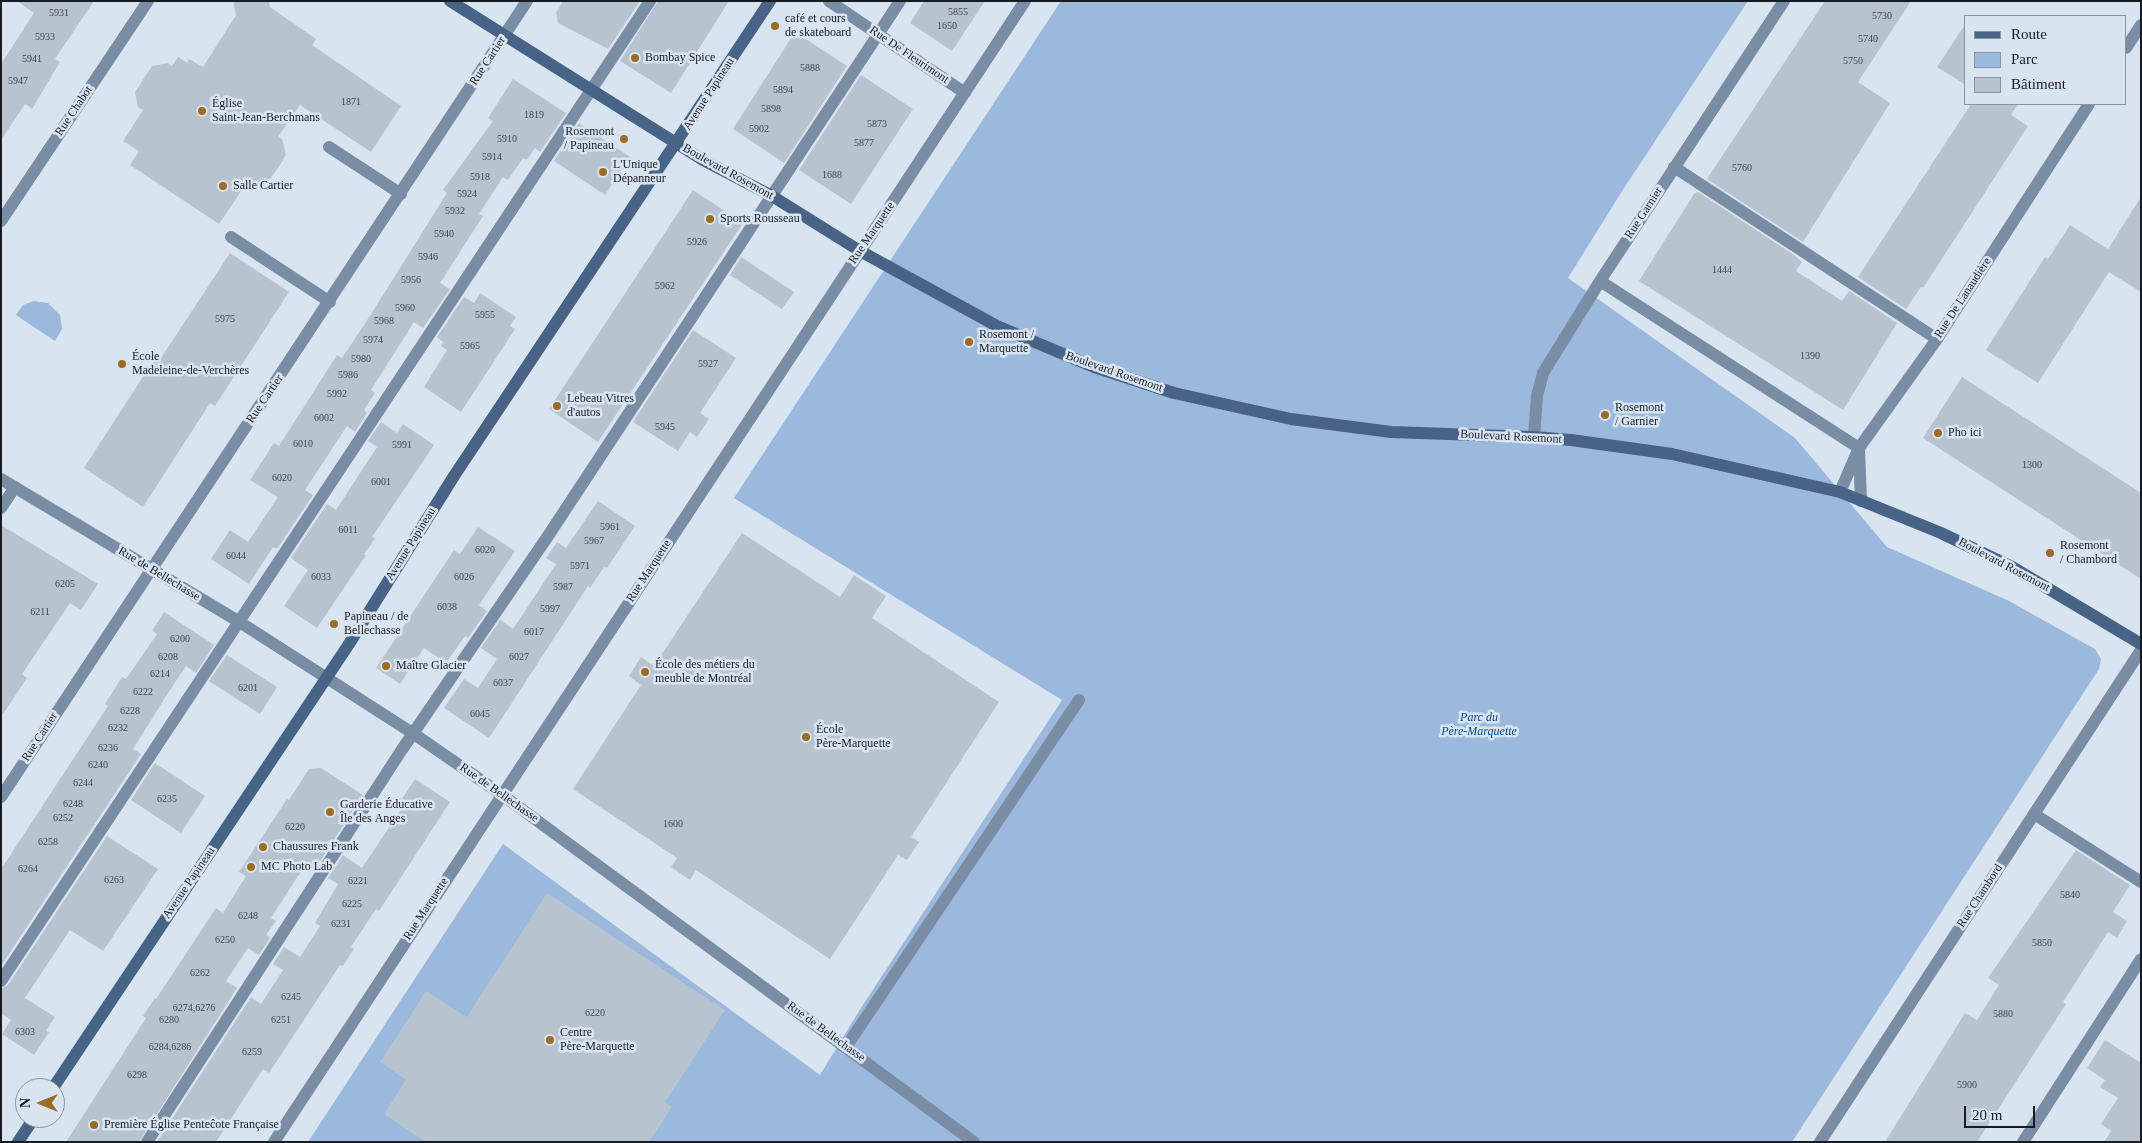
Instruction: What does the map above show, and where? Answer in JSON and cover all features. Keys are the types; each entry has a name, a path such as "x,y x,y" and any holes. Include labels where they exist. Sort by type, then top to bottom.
{"main road":[{"name":"Boulevard Rosemont","path":"450,1 711,165 772,196 860,251 997,326 1094,367 1174,393 1291,419 1391,432 1534,437 1672,454 1840,492 1941,533 2012,567 2141,644"},
{"name":"Avenue Papineau","path":"61,1078 326,677 454,476 770,1"},
{"path":"18,1142 27,1128"}],"street":[{"name":"Rue Chabot","path":"1,221 148,1"},
{"name":"Rue Cartier","path":"1,797 150,569 330,302 527,1"},
{"path":"1,981 650,1"},
{"name":"Rue De Fleurimont","path":"829,1 965,93"},
{"path":"147,1142 401,751 548,536 900,1"},
{"name":"Rue Marquette","path":"274,1142 501,794 1025,1"},
{"name":"Rue Garnier","path":"1534,437 1537,396 1543,373 1600,280 1784,1"},
{"path":"2127,46 2141,25"},
{"name":"Rue De Lanaudière","path":"1840,492 1859,448 1937,339 2089,105"},
{"path":"329,147 401,194"},
{"path":"1674,167 1937,339"},
{"path":"231,237 330,302"},
{"path":"1600,280 1859,448 1861,501"},
{"name":"Rue de Bellechasse","path":"1,479 238,621 414,734 501,794 974,1142"},
{"path":"1,508 15,487"},
{"name":"Rue Chambord","path":"1820,1142 2141,650"},
{"path":"846,1046 1079,700"},
{"path":"2034,814 2141,882"},
{"path":"2023,1142 2141,959"}],"green space":[{"name":"Parc du Père-Marquette","path":"1061,1 1748,1 1624,188 1568,278 1795,438 1887,547 2007,600 2095,649 2101,659 2099,669 1792,1142 308,1142 503,844 820,1075 859,1011 1062,700 734,498"},
{"path":"34,301 48,303 60,315 62,329 55,341 16,315 23,305"}],"building":[{"path":"17,1 94,1 55,59 60,62 32,109 25,104 1,140 1,64 34,13"},
{"name":"Église Saint-Jean-Berchmans","path":"233,1 269,1 270,7 316,39 312,45 401,106 371,152 300,105 278,137 282,139 286,155 278,168 269,180 252,184 248,181 219,224 130,165 139,151 123,141 143,110 138,107 135,92 152,66 168,63 172,66 178,57 187,63 189,59 203,67 236,15"},
{"path":"563,1 640,1 608,49 558,23 556,13"},
{"path":"658,1 729,1 671,93 620,61"},
{"path":"924,1 985,1 952,51 910,23"},
{"path":"1825,1 1911,1 1858,82 1890,103 1803,242 1707,179"},
{"path":"1964,26 1964,84 1937,67"},
{"path":"795,32 847,66 784,163 733,129"},
{"path":"861,75 913,109 851,204 799,170"},
{"path":"513,79 566,113 540,152 535,148 527,160 523,158 508,180 503,177 479,214 483,216 440,283 450,289 423,328 414,322 371,390 375,393 364,410 367,413 355,432 347,426 305,490 313,495 277,549 273,547 249,584 211,559 230,530 248,542 278,497 250,480 274,443 279,446 337,355 342,358 366,322 447,193 443,190 493,121 488,118"},
{"path":"1970,105 2017,105 2011,115 2028,126 1923,288 1921,287 1906,309 1858,277"},
{"path":"579,123 630,157 605,195 554,161"},
{"path":"693,190 743,223 598,442 549,409"},
{"path":"1698,192 1794,255 1802,262 1796,271 1842,301 1849,291 1897,323 1843,410 1639,281 1694,194"},
{"path":"2141,197 2141,292 2109,272 2038,383 1986,350 2045,257 2048,259 2070,225 2108,249"},
{"path":"230,253 289,292 215,406 210,403 143,507 84,468 155,358 159,361"},
{"path":"741,257 794,292 782,309 730,275"},
{"path":"480,293 516,317 510,326 515,329 461,412 424,387 447,350 441,346 443,342 437,337 464,297 474,303"},
{"path":"693,330 736,358 700,413 709,419 697,437 690,432 678,451 633,422"},
{"path":"1962,377 2141,493 2141,579 1923,438"},
{"path":"381,422 397,433 403,424 434,445 372,537 375,539 364,554 366,555 317,628 284,606 308,570 291,558 327,504 336,510 377,447 368,441"},
{"path":"598,501 635,526 607,568 604,567 590,588 588,586 489,738 444,708 464,679 478,688 497,659 481,648 500,620 513,629 556,564 546,558 557,542 566,548"},
{"path":"1,525 98,584 81,610 70,603 22,674 27,678 1,717"},
{"path":"478,527 515,551 479,605 487,611 468,638 465,636 446,663 424,648 400,684 376,668 454,550 460,554"},
{"name":"École Père-Marquette","path":"742,533 840,597 854,575 886,596 872,618 999,702 911,837 919,842 907,860 898,855 830,959 696,870 690,880 671,867 677,858 573,789 641,685 629,676 641,657 654,666"},
{"path":"164,612 214,645 196,673 186,666 168,693 133,749 141,754 1,966 1,869 108,706 105,704 122,677 126,679 157,634 152,631"},
{"path":"227,655 277,687 260,714 209,681"},
{"path":"155,763 205,796 181,833 131,800"},
{"path":"321,768 363,795 315,869 307,863 294,882 271,918 276,921 266,935 270,938 259,955 248,948 226,981 237,988 139,1142 66,1142 146,1018 143,1016 216,908 223,913 246,876 239,872 287,799 289,800 309,769"},
{"path":"415,779 450,802 379,911 376,909 351,947 354,949 343,966 340,965 269,1073 263,1069 216,1142 157,1142 251,997 261,1004 283,970 273,964 284,947 300,957 320,926 315,923 338,884 328,878 343,855 362,868 402,808 398,805"},
{"path":"107,836 158,869 103,951 70,930 25,998 55,1017 46,1031 49,1032 34,1055 2,1034 11,1020 1,1013 1,989 8,985"},
{"path":"2076,850 2130,885 2113,912 2127,921 2117,938 2108,932 2063,1002 2066,1004 1977,1142 1885,1142 1965,1013 1977,1020 1999,985 1988,978"},
{"name":"Centre Père-Marquette","path":"547,893 725,1010 665,1102 672,1107 649,1142 426,1142 384,1114 406,1080 380,1062 426,991 467,1017"},
{"path":"2105,1040 2141,1063 2141,1142 2104,1142 2111,1131 2101,1124 2118,1098 2100,1087 2105,1080 2087,1068"}],"place":[{"name":"café et cours de skateboard","path":"775,26"},
{"name":"Bombay Spice","path":"635,58"},
{"name":"Église Saint-Jean-Berchmans","path":"202,111"},
{"name":"Rosemont / Papineau","path":"624,139"},
{"name":"L'Unique Dépanneur","path":"603,172"},
{"name":"Salle Cartier","path":"223,186"},
{"name":"Sports Rousseau","path":"710,219"},
{"name":"Rosemont / Marquette","path":"969,342"},
{"name":"École Madeleine-de-Verchères","path":"122,364"},
{"name":"Lebeau Vitres d'autos","path":"557,406"},
{"name":"Rosemont / Garnier","path":"1605,415"},
{"name":"Pho ici","path":"1938,433"},
{"name":"Rosemont / Chambord","path":"2050,553"},
{"name":"Papineau / de Bellechasse","path":"334,624"},
{"name":"Maître Glacier","path":"386,666"},
{"name":"École des métiers du meuble de Montréal","path":"645,672"},
{"name":"École Père-Marquette","path":"806,737"},
{"name":"Garderie Éducative Île des Anges","path":"330,812"},
{"name":"Chaussures Frank","path":"263,847"},
{"name":"MC Photo Lab","path":"251,867"},
{"name":"Centre Père-Marquette","path":"550,1040"},
{"name":"Première Église Penteĉote Française","path":"94,1125"}]}
